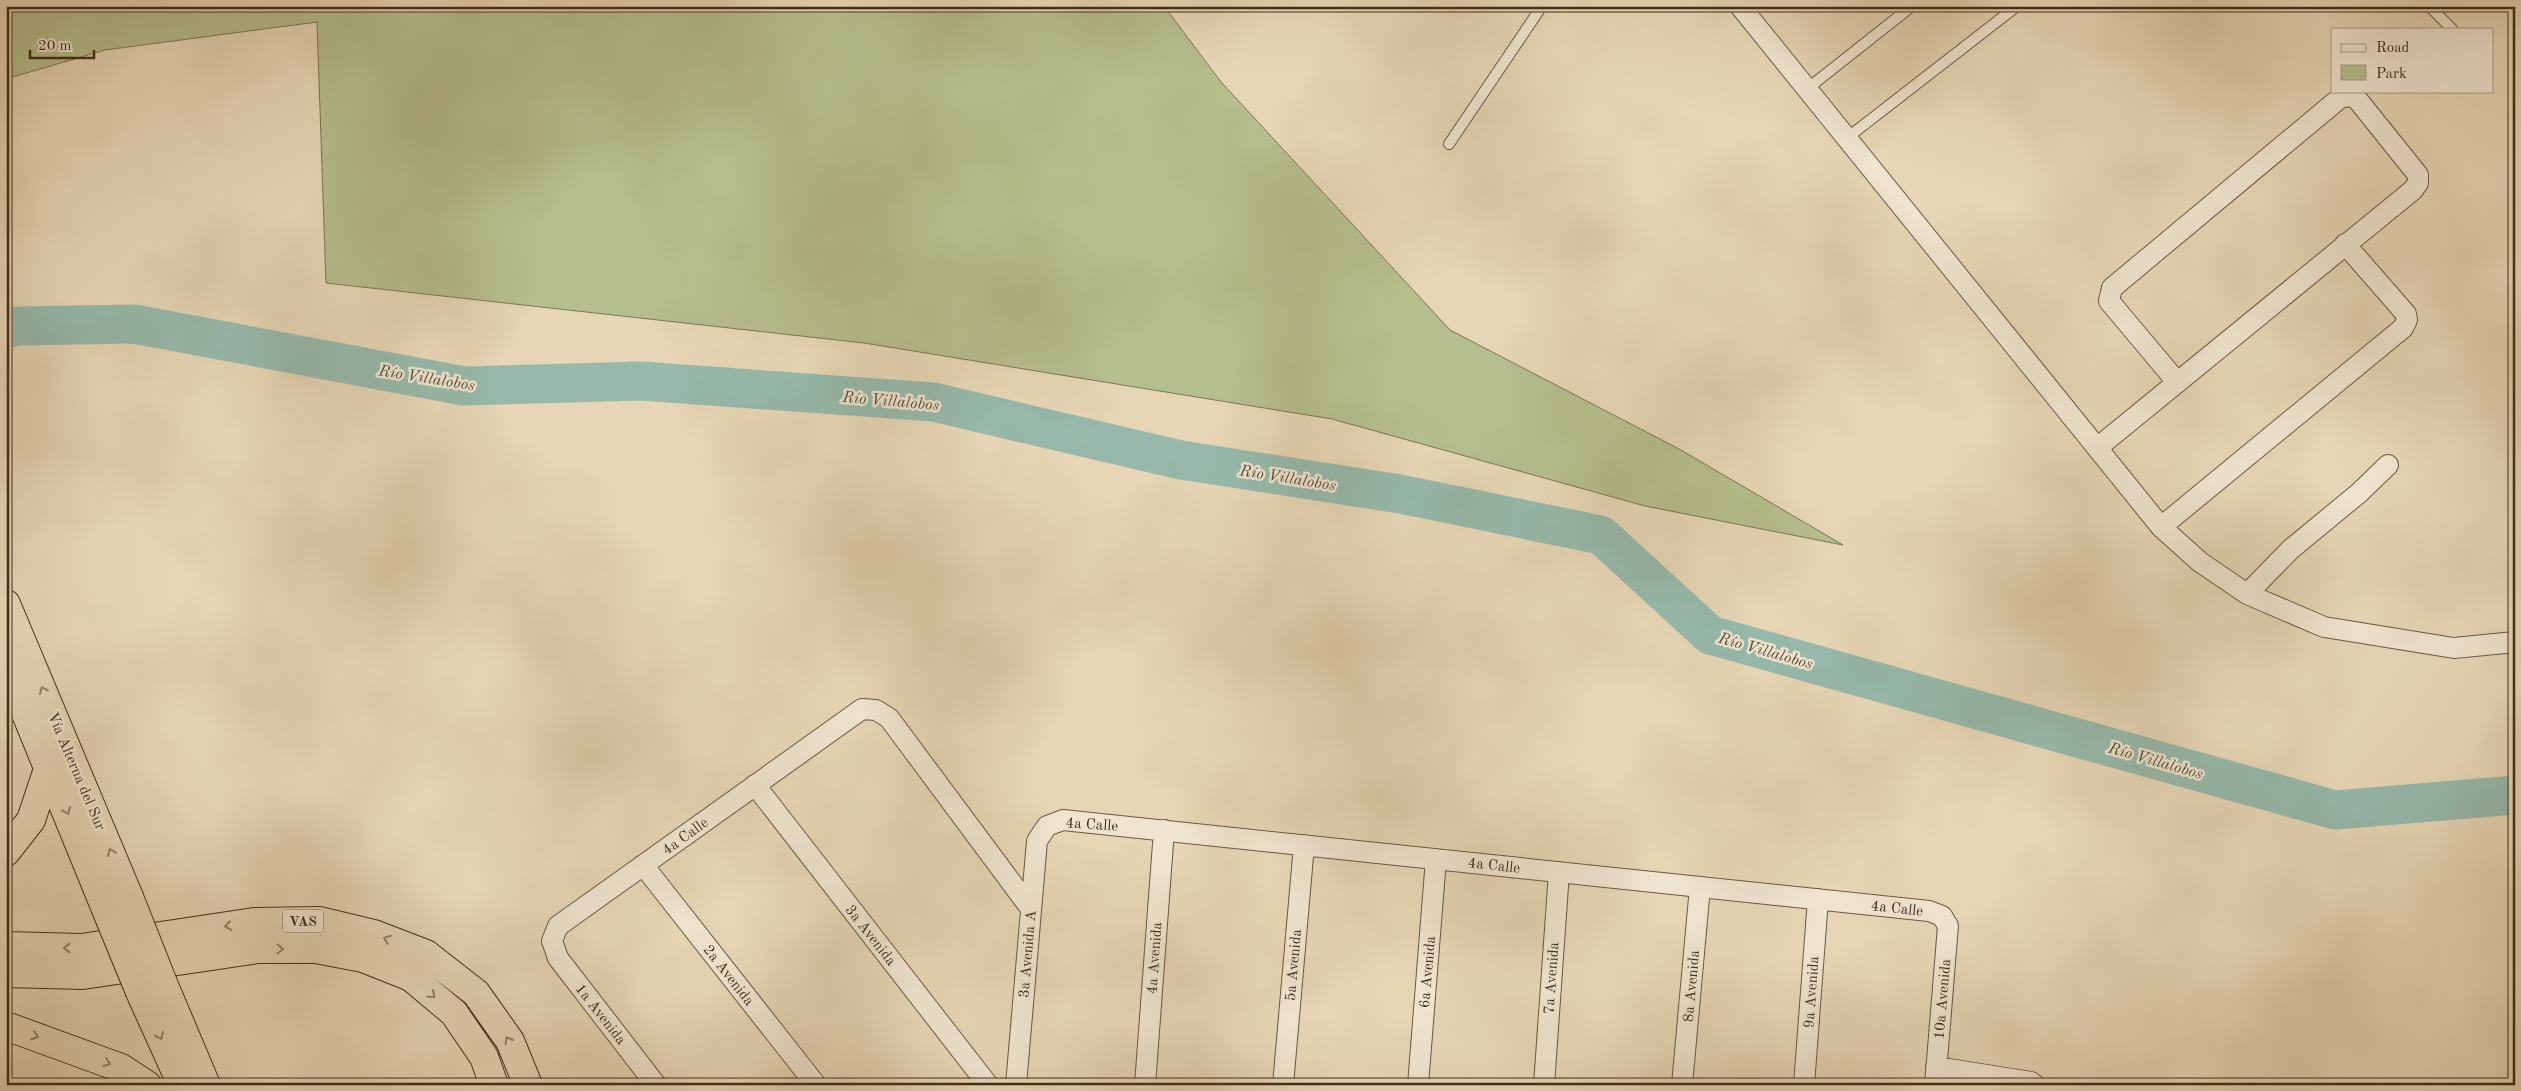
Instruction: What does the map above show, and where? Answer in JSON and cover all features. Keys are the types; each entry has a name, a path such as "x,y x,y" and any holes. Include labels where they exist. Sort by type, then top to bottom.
{"highway":[{"name":"Vía Alterna del Sur","path":"6,604 53,754"},
{"name":"Vía Alterna del Sur","path":"6,665 53,754 117,902 151,988 182,1085"},
{"path":"6,852 31,820 53,754"},
{"name":"VAS","path":"6,946 81,948 254,922 320,921 374,934 426,954 476,993 510,1041 528,1085"},
{"name":"VAS","path":"6,973 83,975 258,949 316,949 363,958 411,977 454,1013 484,1057 494,1085"},
{"name":"Vía Alterna del Sur","path":"151,988 206,1085"},
{"path":"6,1026 121,1068 147,1085"}],"street":[{"path":"1740,6 2161,527 2200,562 2247,594 2324,627 2454,648 2515,642"},
{"path":"2097,448 2413,190 2418,183 2418,175 2357,99 2349,96 2340,98 2112,288 2108,301 2177,382"},
{"path":"2161,527 2403,328 2407,320 2406,314 2345,244"},
{"path":"2247,594 2291,549 2359,493 2388,464"},
{"name":"4a Calle","path":"552,941 558,926 862,710 876,710 889,718 1031,909"},
{"name":"3a Avenida","path":"755,786 988,1085"},
{"name":"4a Calle","path":"1047,826 1062,820 1164,830 1930,911 1942,916"},
{"name":"3a Avenida A","path":"1016,1085 1037,841 1047,826"},
{"name":"4a Avenida","path":"1145,1085 1164,830"},
{"name":"5a Avenida","path":"1283,1085 1304,845"},
{"name":"6a Avenida","path":"1418,1085 1436,859"},
{"name":"2a Avenida","path":"643,865 816,1085"},
{"name":"7a Avenida","path":"1544,1085 1559,872"},
{"name":"8a Avenida","path":"1682,1085 1700,887"},
{"name":"9a Avenida","path":"1804,1085 1818,899"},
{"name":"10a Avenida","path":"1936,1076 1948,926 1942,916"},
{"name":"1a Avenida","path":"552,941 558,958 656,1085"},
{"path":"1936,1076 2031,1082 2035,1085"}],"lane":[{"path":"1449,144 1542,6"},
{"path":"1807,89 1912,6"},
{"path":"1847,138 2017,6"},
{"path":"2429,6 2451,28"}],"green space":[{"path":"6,6 1164,6 1221,82 1450,330 1681,450 1843,545 1645,506 1332,419 864,343 326,283 317,22 105,50 6,79"}],"waterway":[{"name":"Río Villalobos","path":"6,329 18,326 134,324 464,386 641,381 933,402 1181,460 1400,494 1601,535 1710,635 2335,810 2515,795"}]}
